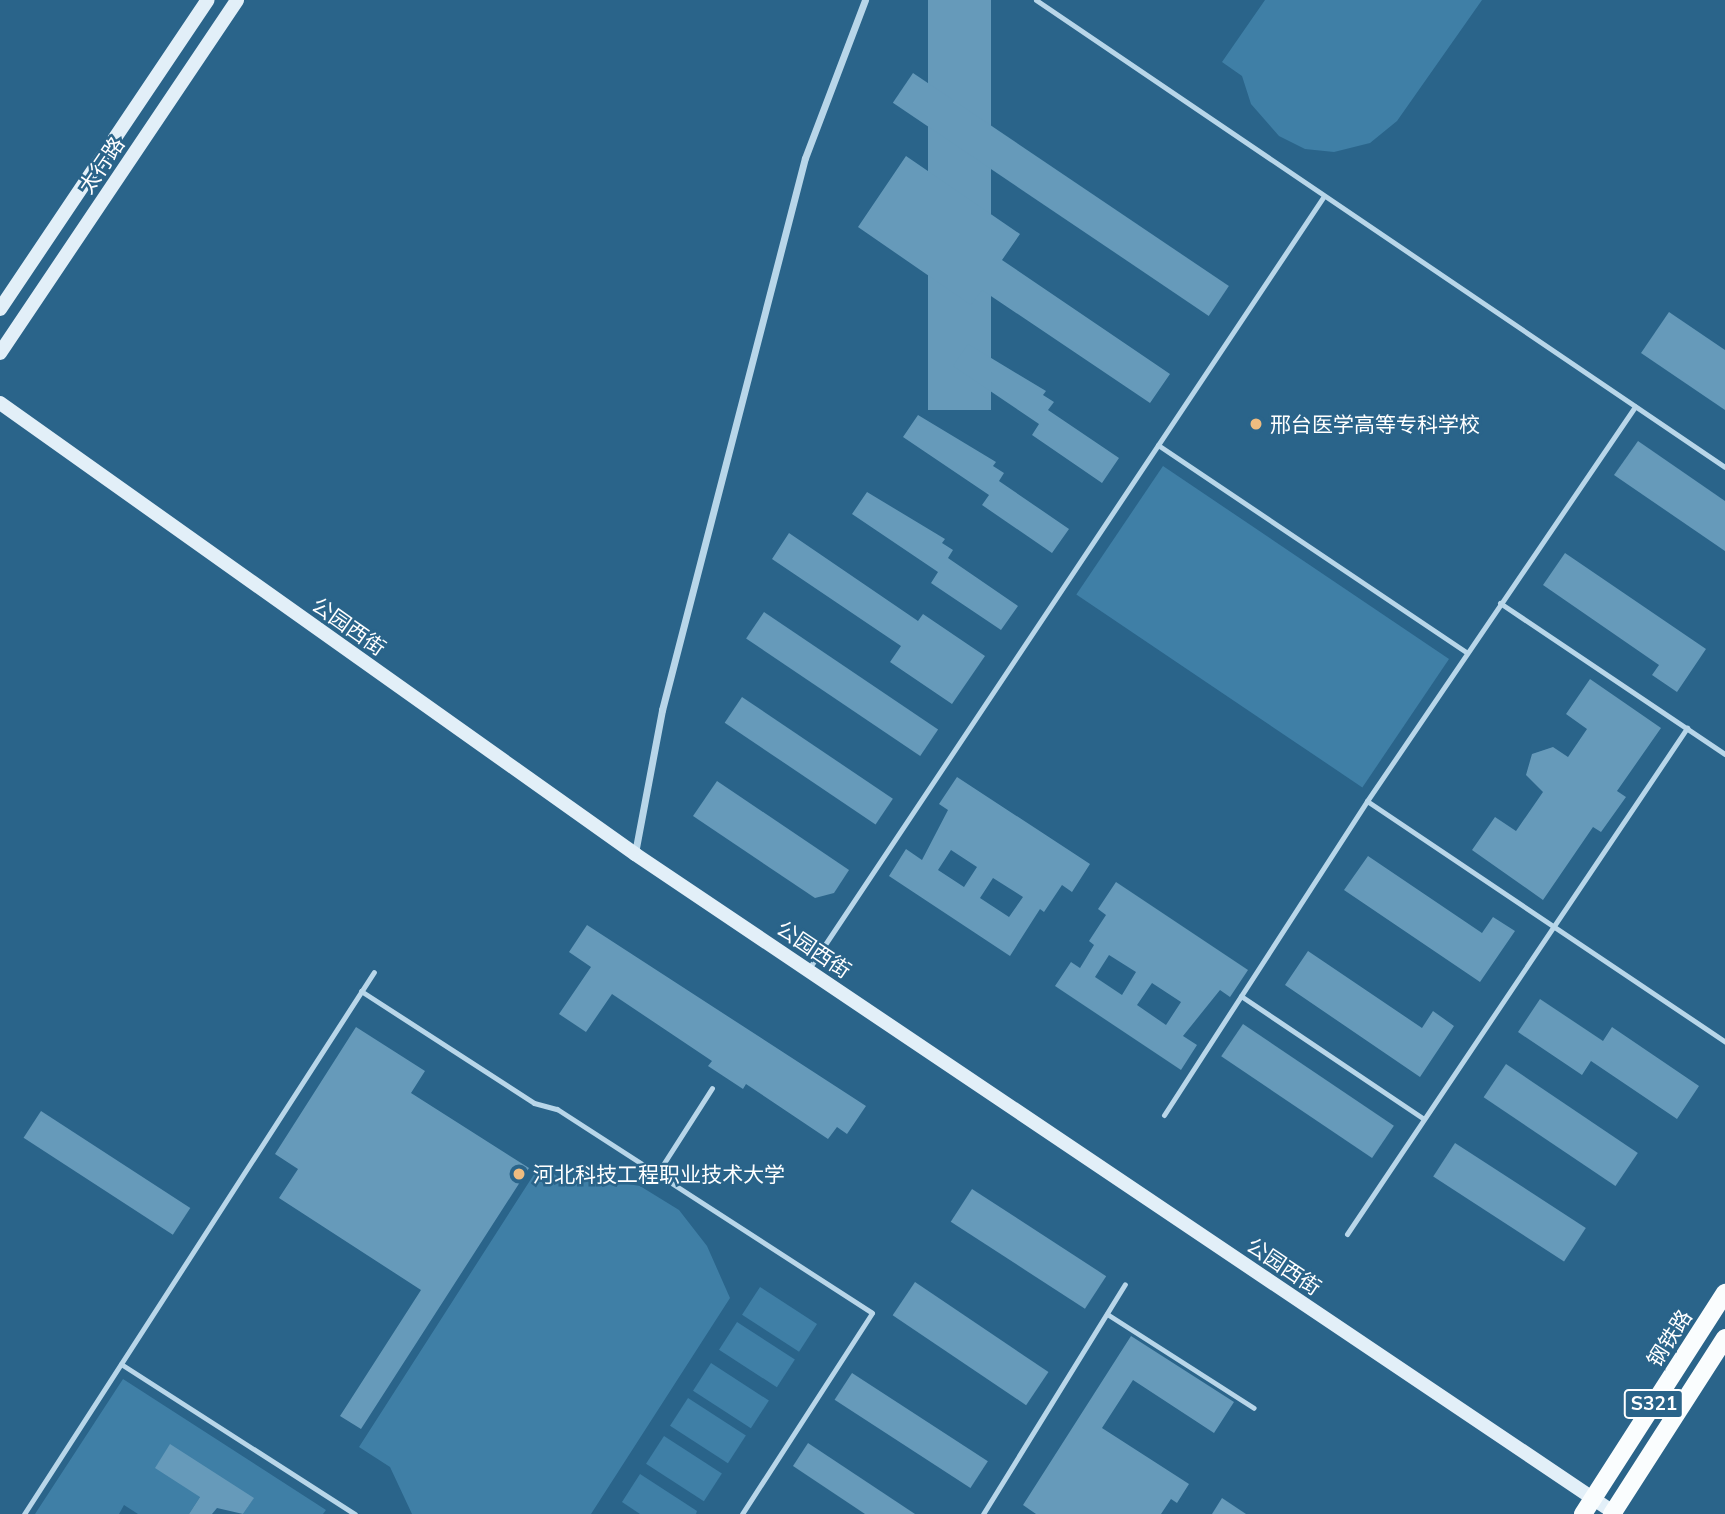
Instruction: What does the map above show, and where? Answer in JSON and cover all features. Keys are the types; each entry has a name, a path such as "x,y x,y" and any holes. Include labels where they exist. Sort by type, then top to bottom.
{"main road":[{"name":"钢铁路","path":"1583,1514 1725,1293"},
{"name":"S321","path":"1614,1513 1725,1338"}],"street":[{"name":"太行路","path":"0,309 208,0"},
{"name":"太行路","path":"0,354 237,0"},
{"path":"635,854 662,710 791,211 826,95 865,0"},
{"name":"公园西街","path":"0,403 635,854 1614,1513"}],"lane":[{"path":"1036,0 1725,467"},
{"path":"808,970 1324,196"},
{"path":"1164,1115 1367,801 1635,407"},
{"path":"1158,445 1466,653"},
{"path":"1500,603 1725,754"},
{"path":"1347,1234 1687,728"},
{"path":"1367,801 1725,1042"},
{"path":"24,1514 374,972"},
{"path":"361,991 657,1174 873,1313 742,1514"},
{"path":"1241,996 1424,1119"},
{"path":"657,1174 712,1088"},
{"path":"983,1514 1125,1284"},
{"path":"1107,1314 1254,1408"},
{"path":"121,1364 355,1514"}],"shaded area":[{"path":"1265,0 1482,0 1397,121 1370,143 1334,152 1305,149 1279,136 1251,104 1242,76 1222,62"},
{"path":"1163,466 1449,659 1362,787 1076,595"},
{"path":"540,1165 569,1184 597,1179 640,1186 679,1210 707,1246 730,1298 591,1514 412,1514 390,1467 359,1447"},
{"path":"760,1287 817,1324 799,1352 742,1315"},
{"path":"737,1322 795,1360 777,1387 719,1350"},
{"path":"711,1363 769,1401 751,1428 693,1391"},
{"path":"123,1379 326,1510 323,1514 243,1514 253,1499 200,1497 189,1514 138,1514 124,1505 119,1514 35,1514"},
{"path":"688,1398 746,1436 728,1463 670,1426"},
{"path":"664,1436 722,1474 704,1501 646,1464"},
{"path":"640,1474 697,1511 696,1514 640,1514 622,1502"}],"building":[{"path":"928,0 991,0 991,410 928,410"},
{"path":"913,73 1229,286 1209,316 893,103"},
{"path":"906,156 1020,234 1002,260 1170,374 1150,403 982,290 971,305 858,227"},
{"path":"1669,312 1725,350 1725,410 1641,353"},
{"path":"968,344 1046,391 1043,395 1054,402 1048,410 1119,458 1102,483 1032,435 1039,424 953,366"},
{"path":"918,415 996,462 993,466 1004,473 999,481 1069,529 1052,553 982,505 989,495 903,437"},
{"path":"1638,441 1725,501 1725,551 1614,475"},
{"path":"867,492 945,539 942,543 953,550 948,558 1018,606 1001,630 931,583 938,572 852,514"},
{"path":"789,533 918,621 923,614 985,656 952,704 890,662 901,646 772,559"},
{"path":"1565,553 1706,649 1677,692 1652,675 1659,665 1543,585"},
{"path":"764,612 938,729 920,756 746,639"},
{"path":"1590,679 1661,728 1617,791 1626,797 1601,832 1593,827 1543,900 1472,850 1495,817 1516,831 1543,792 1526,775 1532,754 1553,747 1568,757 1587,729 1566,714"},
{"path":"742,697 893,799 876,824 725,723"},
{"path":"957,777 1090,864 1072,892 1062,885 1044,912 1040,909 1010,956 889,876 906,849 922,860 948,810 939,804","holes":["951,850 977,867 964,887 938,870","993,878 1023,897 1009,917 980,898"]},
{"path":"717,781 849,870 834,893 815,898 693,816"},
{"path":"1368,856 1482,933 1493,917 1515,931 1480,982 1344,890"},
{"path":"1116,882 1248,970 1230,997 1220,990 1183,1036 1197,1045 1181,1070 1055,986 1071,962 1080,968 1094,945 1089,941 1106,915 1098,909","holes":["1109,955 1136,972 1122,995 1095,977","1152,983 1181,1002 1166,1025 1137,1005"]},
{"path":"587,925 866,1106 847,1134 837,1127 828,1139 746,1084 743,1089 708,1066 712,1061 612,994 586,1032 559,1014 591,967 569,952"},
{"path":"1308,951 1422,1028 1433,1011 1454,1026 1420,1077 1285,985"},
{"path":"1540,999 1603,1041 1612,1027 1699,1086 1677,1119 1591,1061 1582,1075 1518,1032"},
{"path":"1243,1024 1394,1126 1372,1158 1221,1056"},
{"path":"356,1027 425,1071 411,1093 529,1168 361,1429 340,1416 421,1290 279,1198 298,1169 275,1154"},
{"path":"1506,1064 1638,1153 1615,1186 1484,1097"},
{"path":"41,1111 190,1208 173,1235 24,1138"},
{"path":"1455,1143 1586,1228 1564,1262 1433,1177"},
{"path":"972,1189 1106,1276 1085,1309 951,1222"},
{"path":"915,1282 1048,1372 1026,1405 893,1315"},
{"path":"1131,1336 1234,1402 1214,1433 1133,1380 1102,1428 1189,1484 1177,1503 1171,1499 1161,1514 1036,1514 1023,1505"},
{"path":"852,1373 988,1461 970,1488 835,1400"},
{"path":"808,1443 915,1514 865,1514 793,1466"},
{"path":"170,1444 254,1498 243,1514 217,1508 212,1514 189,1514 200,1497 155,1468"},
{"path":"1222,1498 1246,1514 1212,1514"}],"place":[{"name":"邢台医学高等专科学校","path":"1256,424"},
{"name":"河北科技工程职业技术大学","path":"519,1174"}]}
